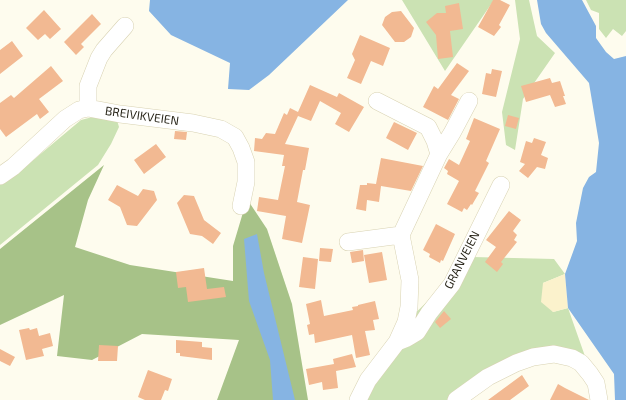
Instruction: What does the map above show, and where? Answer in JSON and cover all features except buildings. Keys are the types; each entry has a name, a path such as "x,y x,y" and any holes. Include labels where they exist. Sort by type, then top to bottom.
{"street":[{"path":"88,108 88,86 99,58 125,26"},
{"path":"377,101 428,127 435,141 439,154"},
{"path":"348,242 401,236 439,154 469,101"},
{"name":"BREIVIKVEIEN","path":"0,176 13,167 65,119 79,110 88,108 120,114 193,123 221,129 235,137 246,162 246,182 241,206"},
{"name":"GRANVEIEN","path":"397,342 417,332 429,313 452,284 501,185"},
{"name":"GRANVEIEN","path":"358,400 368,380 397,342 406,322 409,307 410,280 401,236"},
{"path":"456,400 488,377 516,363 533,357 554,354 572,358 581,363 596,383 599,400"}],"green space":[{"path":"402,0 494,0 445,71"},
{"path":"515,0 529,0 537,36 555,53 523,99 515,150 506,145 502,112 520,39"},
{"path":"586,0 626,0 626,31 622,36 613,29 606,38 599,29 599,13 591,10"},
{"path":"104,114 116,117 119,127 111,144 98,165 0,245 0,185 19,172 81,120"},
{"path":"104,165 88,200 75,247 130,265 233,281 233,246 247,199 267,229 292,304 308,400 217,400 239,340 142,334 92,360 57,356 64,295 0,325 0,249"},
{"path":"473,257 554,259 565,274 543,283 553,312 568,308 593,379 577,362 518,362 460,400 357,400 401,327"}],"sand":[{"path":"565,274 568,308 553,312 541,302 543,283"}],"water":[{"path":"150,0 348,0 269,75 249,90 228,89 230,63 171,35 149,11"},
{"path":"537,0 582,0 596,26 596,38 606,52 614,59 626,56 626,400 615,400 614,374 568,308 565,274 577,241 576,223 583,188 589,177 596,172 599,143 589,83 546,33 541,24"},
{"path":"257,234 264,273 295,400 273,400 270,360 249,301 244,239"}]}
